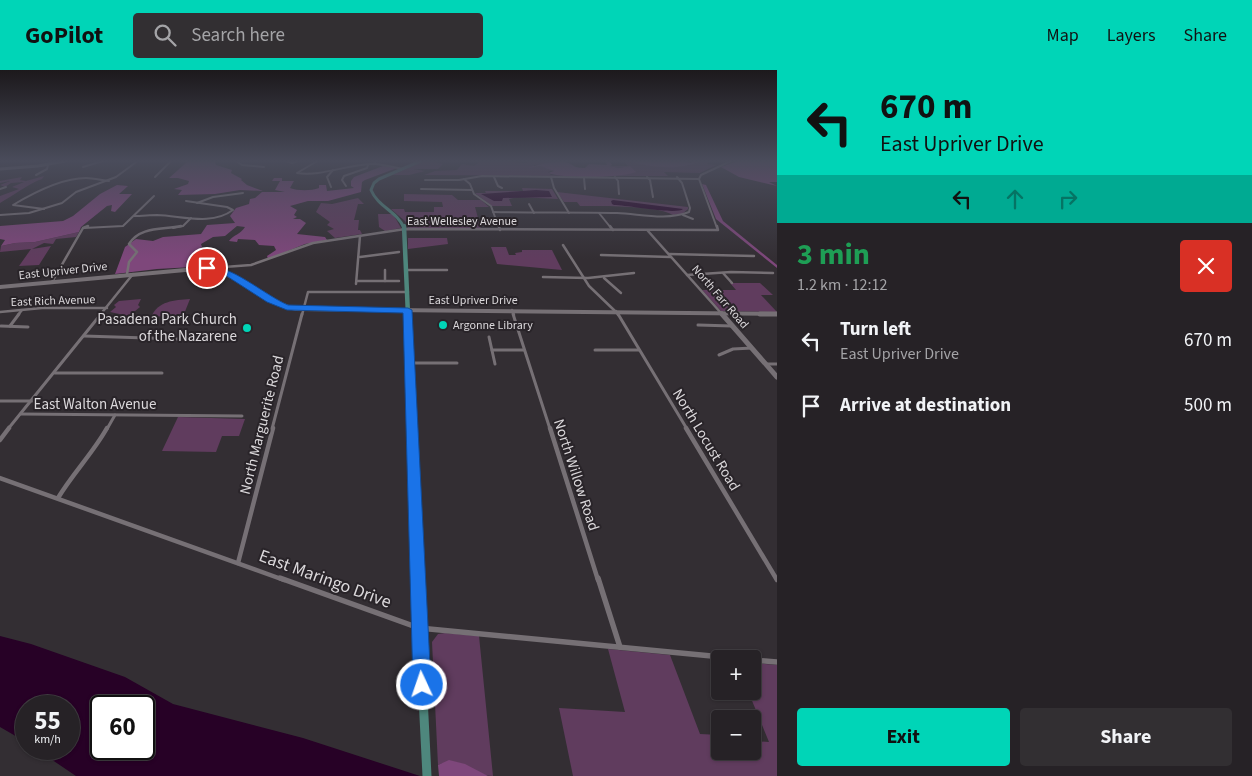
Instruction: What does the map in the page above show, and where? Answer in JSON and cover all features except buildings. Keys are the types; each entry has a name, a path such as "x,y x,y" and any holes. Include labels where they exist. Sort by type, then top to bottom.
{"main road":[{"path":"372,193 374,197 400,218 405,229 426,776"}],"street":[{"path":"38,193 24,198 13,205 44,209"},
{"path":"0,215 21,214 44,209 62,203 75,193"},
{"path":"197,203 213,197 243,193"},
{"path":"474,193 489,203 500,230"},
{"path":"557,193 570,213"},
{"path":"652,193 653,198"},
{"path":"683,215 690,208 685,193"},
{"name":"East Wellesley Avenue","path":"211,268 251,264 308,245 405,229 718,230 703,193"},
{"path":"52,282 85,227 123,226 154,196"},
{"path":"134,216 222,217 228,215 232,209 186,201"},
{"path":"529,204 534,213"},
{"path":"493,212 683,215 693,219"},
{"path":"599,213 613,230"},
{"path":"654,216 659,221"},
{"path":"127,274 129,262 138,252 129,244 132,238 142,232 184,226 191,218"},
{"name":"North Farr Road","path":"647,230 777,377"},
{"path":"360,236 360,257 356,282 399,281"},
{"name":"North Locust Road","path":"563,245 590,286 615,311 640,350 777,580"},
{"path":"360,257 398,252"},
{"path":"601,255 754,256"},
{"name":"East Upriver Drive","path":"0,287 127,274 211,268 228,273 278,305 304,309 777,314"},
{"path":"384,281 385,270"},
{"path":"406,270 447,270"},
{"path":"543,277 604,278 634,272"},
{"path":"687,275 723,273 773,274"},
{"path":"723,273 732,282"},
{"path":"0,440 134,274"},
{"path":"604,278 621,293"},
{"name":"North Marguerite Road","path":"238,563 308,292 408,292"},
{"name":"East Rich Avenue","path":"0,312 107,308"},
{"path":"10,326 22,310"},
{"name":"North Willow Road","path":"512,310 620,647"},
{"path":"698,325 732,326"},
{"path":"1,326 28,327"},
{"path":"84,336 178,338"},
{"path":"489,337 495,364"},
{"path":"719,355 733,349 752,348"},
{"path":"492,350 524,350"},
{"path":"595,350 640,350"},
{"path":"409,363 457,363"},
{"path":"766,364 777,364"},
{"path":"55,373 162,374"},
{"path":"0,401 32,401"},
{"name":"East Walton Avenue","path":"21,414 169,415"},
{"path":"58,498 72,475 94,451 115,415"},
{"path":"169,415 242,416"},
{"name":"East Maringo Drive","path":"0,478 419,628 711,656"},
{"path":"761,661 777,662"}],"shaded area":[{"path":"8,193 16,193 0,203 0,196"},
{"path":"180,193 222,193 215,194 178,195"},
{"path":"261,193 358,193 328,201 308,201 290,206 297,210 294,215 297,217 293,219 300,219 306,223 297,234 325,237 327,240 305,244 268,259 267,256 276,250 274,246 259,245 255,240 238,239 237,242 229,241 245,227 237,226 225,236 213,237 201,244 202,247 197,252 215,252 216,255 211,266 115,274 125,247 136,239 153,241 163,237 201,234 207,225 235,223 230,216 236,208 249,204 250,199 255,198"},
{"path":"475,193 554,193 558,199 518,197 509,199 512,206 492,206"},
{"path":"550,193 552,197 503,198 502,201 494,201 481,194"},
{"path":"558,193 688,207 688,209 682,214 673,215 654,209 580,206 577,202 564,202"},
{"path":"706,193 710,193 723,221 777,265 777,268 716,219"},
{"path":"100,194 132,194 115,212 111,211 112,205 107,206 81,227 79,232 35,242 1,246 5,240 0,239 0,226 63,221 73,216"},
{"path":"404,194 452,195 458,200 481,200 489,207 475,207 481,229 408,228 405,221 391,209 404,209 405,212 434,212 434,207 443,207 442,202 404,201"},
{"path":"358,198 364,204 358,204 354,220 359,220 358,230 362,234 335,238 327,231 334,229 327,225 330,222 316,212 321,203 332,204"},
{"path":"611,201 683,209 671,211 614,205"},
{"path":"378,214 393,214 401,228 385,231 379,227"},
{"path":"79,232 76,237 56,239 53,244 44,243 32,249 51,246 39,265 19,266 31,249 0,252 1,246 35,242"},
{"path":"408,238 447,238 448,244 408,249"},
{"path":"491,247 506,247 509,255 516,255 515,253 522,252 522,250 552,250 562,270 497,264"},
{"path":"730,283 760,283 773,295 761,295 777,312 721,311 702,290 736,290"},
{"path":"141,299 138,305 140,307 129,316 110,312 119,301"},
{"path":"190,299 184,314 151,317 158,308 167,302"},
{"path":"178,417 245,419 239,436 222,436 216,452 162,451"},
{"path":"438,634 479,636 493,776 479,773 454,762 438,765 432,642"},
{"path":"0,636 31,644 125,677 173,704 303,738 420,776 76,776 52,760 80,760 80,695 15,695 15,736 0,727"},
{"path":"608,649 670,655 700,734 711,735 711,760 761,760 761,742 769,742 761,723 761,710 756,710 752,700 761,700 761,664 777,665 777,776 573,776 559,708 625,712"},
{"path":"449,760 465,764 488,776 439,776 438,765"}],"place":[{"name":"Argonne Library","path":"443,325"},
{"name":"Pasadena Park Church of the Nazarene","path":"247,328"}],"route":[{"path":"207,268 228,273 270,301 287,308 408,310 422,685"}]}
